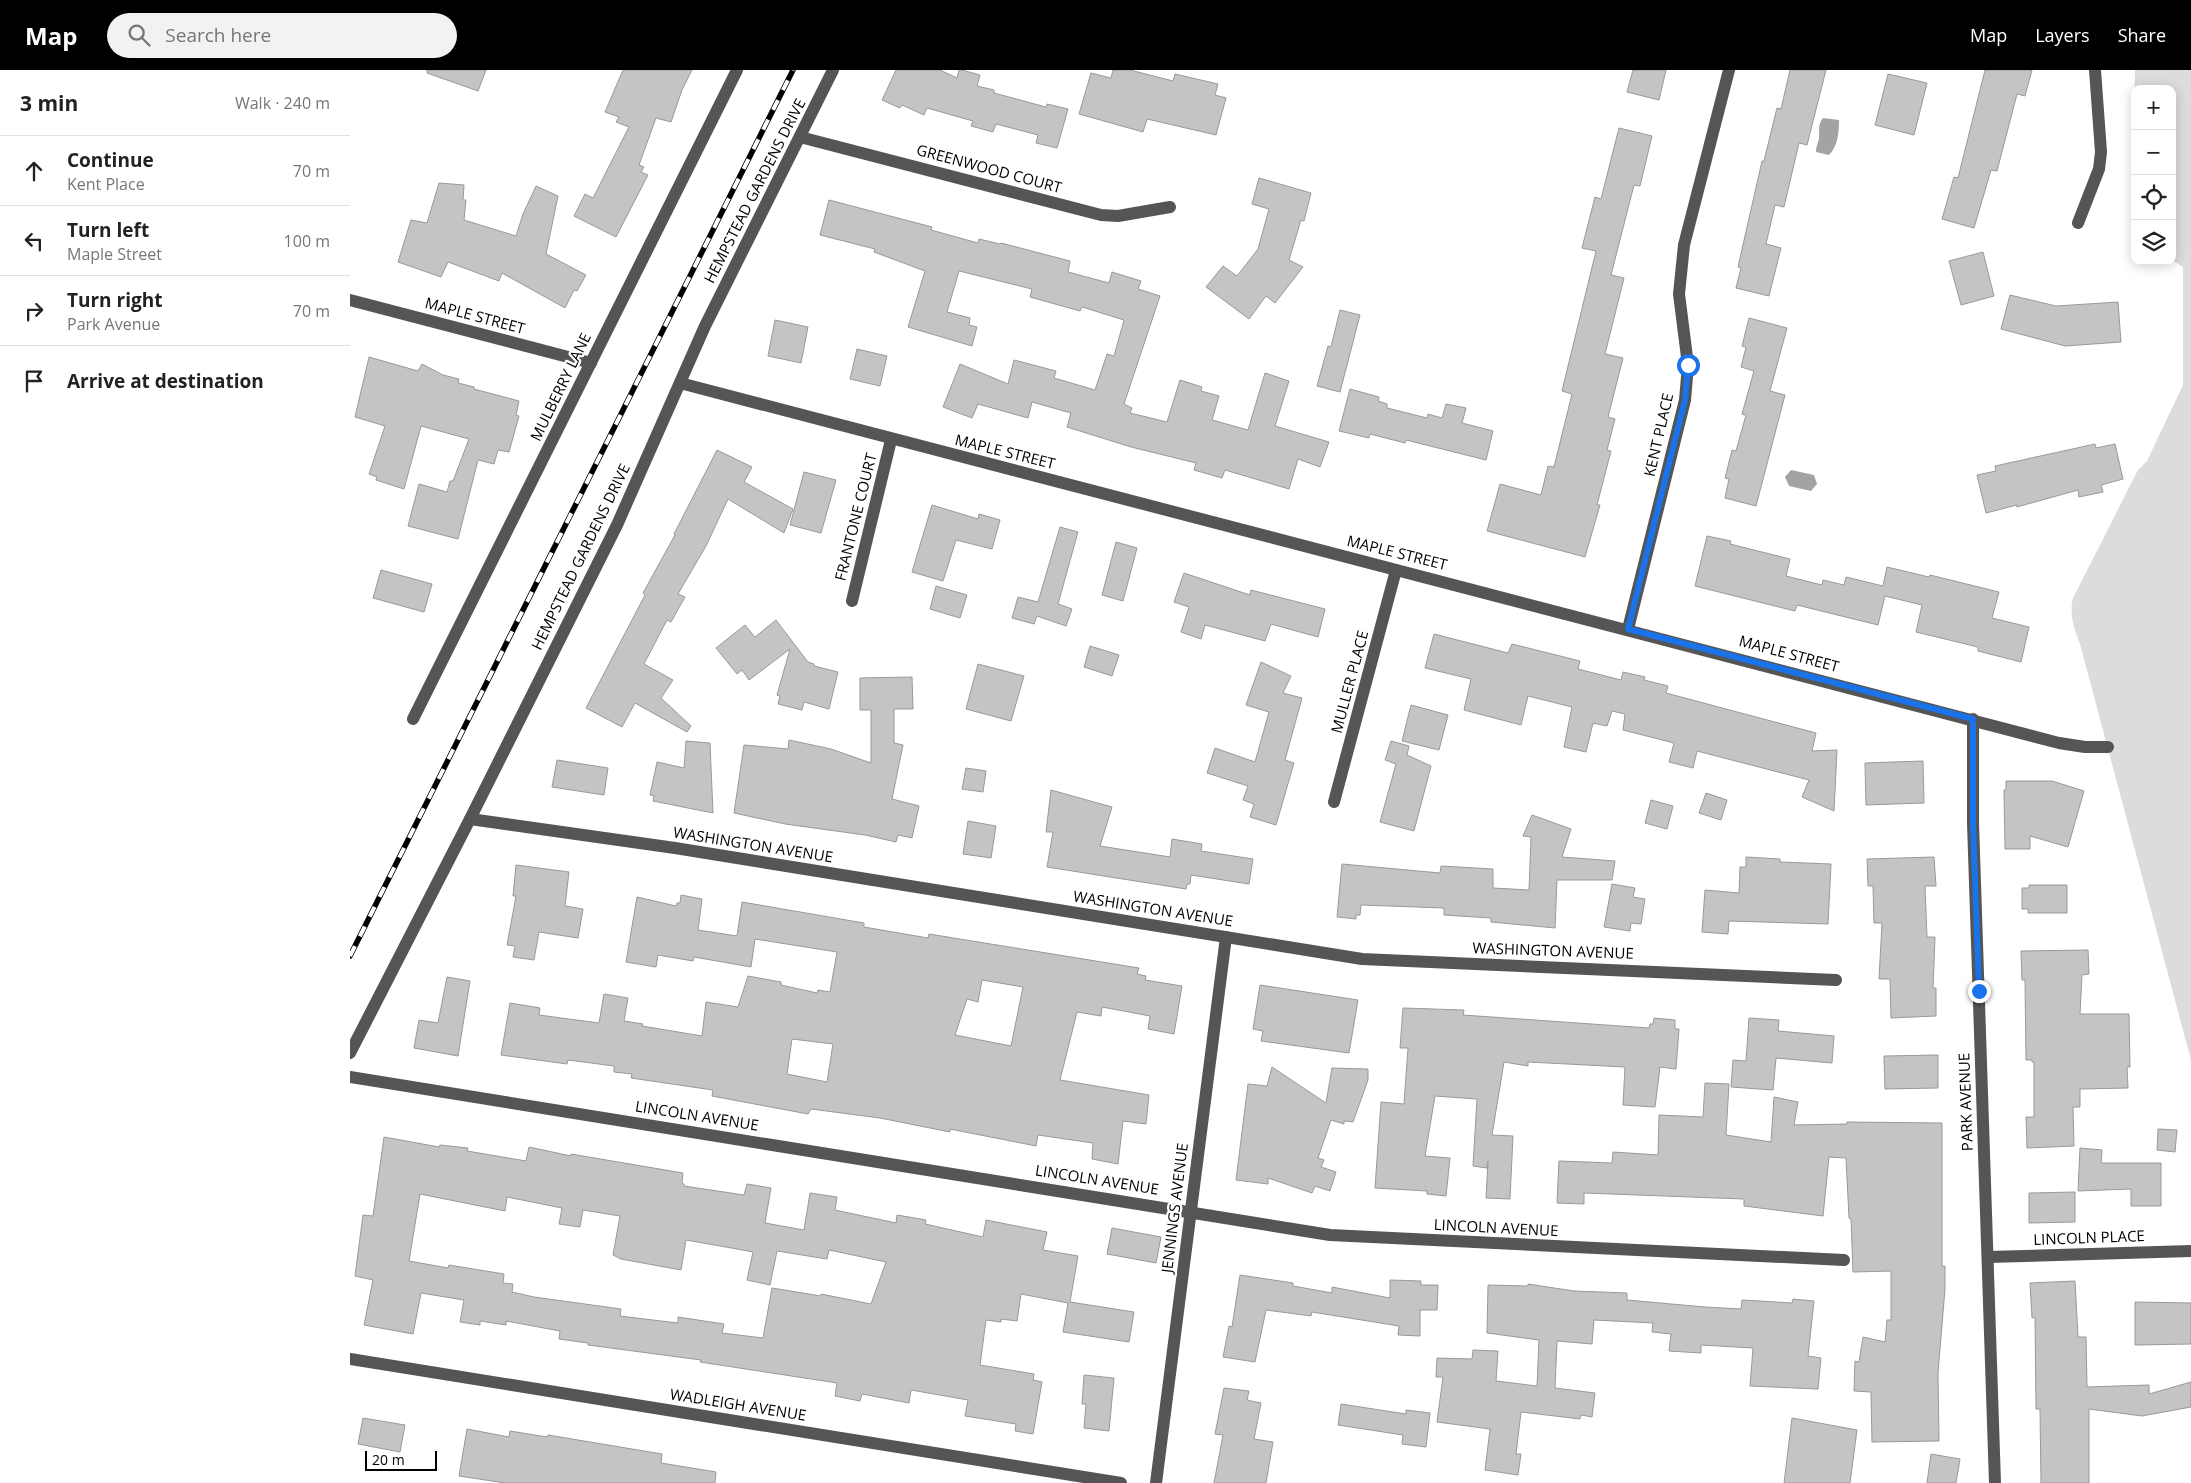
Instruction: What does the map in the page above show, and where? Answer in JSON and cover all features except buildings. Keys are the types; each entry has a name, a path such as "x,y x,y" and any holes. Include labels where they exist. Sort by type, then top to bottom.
{"street":[{"name":"MULBERRY LANE","path":"413,719 737,70"},
{"name":"HEMPSTEAD GARDENS DRIVE","path":"350,1053 617,525 705,326 833,70"},
{"name":"KENT PLACE","path":"1628,629 1685,400 1688,365 1679,294 1684,245 1729,70"},
{"path":"2078,223 2099,169 2101,152 2095,70"},
{"name":"GREENWOOD COURT","path":"800,137 1101,215 1118,216 1170,207"},
{"name":"MAPLE STREET","path":"350,300 591,363"},
{"name":"MAPLE STREET","path":"680,383 891,440 1628,629 2059,743 2085,747 2108,747"},
{"name":"FRANTONE COURT","path":"852,601 891,440"},
{"name":"MULLER PLACE","path":"1334,802 1396,570"},
{"name":"PARK AVENUE","path":"1973,719 1973,823 1995,1483"},
{"name":"WASHINGTON AVENUE","path":"470,819 675,848 1362,959 1836,980"},
{"name":"JENNINGS AVENUE","path":"1156,1483 1226,937"},
{"name":"LINCOLN AVENUE","path":"350,1077 1330,1235 1844,1260"},
{"name":"LINCOLN PLACE","path":"1988,1257 2191,1251"},
{"name":"WADLEIGH AVENUE","path":"350,1359 1121,1483"}],"shaded area":[{"path":"2135,70 2191,70 2191,1060 2072,615 2073,598 2138,470 2147,461 2183,385 2183,267 2176,263 2176,85 2135,85"},
{"path":"1823,118 1839,120 1836,143 1829,155 1816,152 1819,126"},
{"path":"1791,470 1814,475 1817,484 1811,491 1789,486 1785,477"}],"railway":[{"path":"350,956 793,70"}],"route":[{"path":"1688,365 1685,400 1628,629 1973,719 1973,823 1979,991"}]}
